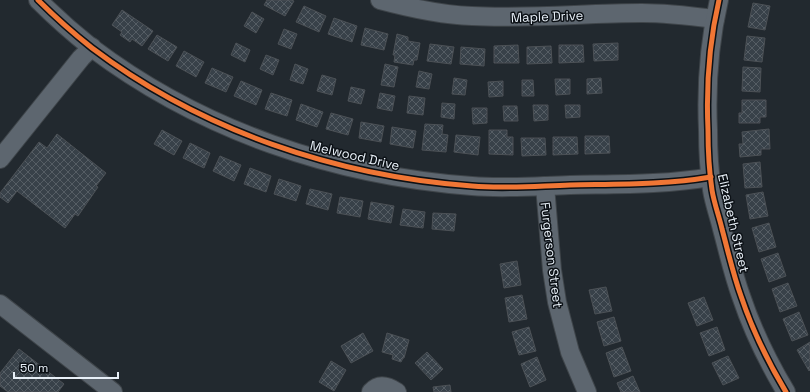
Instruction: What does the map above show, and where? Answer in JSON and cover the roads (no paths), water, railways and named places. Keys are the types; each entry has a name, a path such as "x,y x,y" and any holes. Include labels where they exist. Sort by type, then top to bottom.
{"street":[{"name":"Melwood Drive","path":"38,0 61,22 92,47 141,81 216,122 276,146 317,159 359,170 396,177 473,186 500,187 650,184 711,177"},
{"name":"Maple Drive","path":"380,0 422,10 472,16 506,17 643,13 715,19"},
{"name":"Elizabeth Street","path":"719,0 712,34 707,95 708,143 713,192 730,261 741,297 759,341 786,392"},
{"path":"0,159 81,58 92,47"},
{"name":"Furgerson Street","path":"545,186 552,270 557,302 570,352 587,392"},
{"path":"0,304 113,392"},
{"path":"371,392 375,388 382,386 388,387 397,392"}]}
